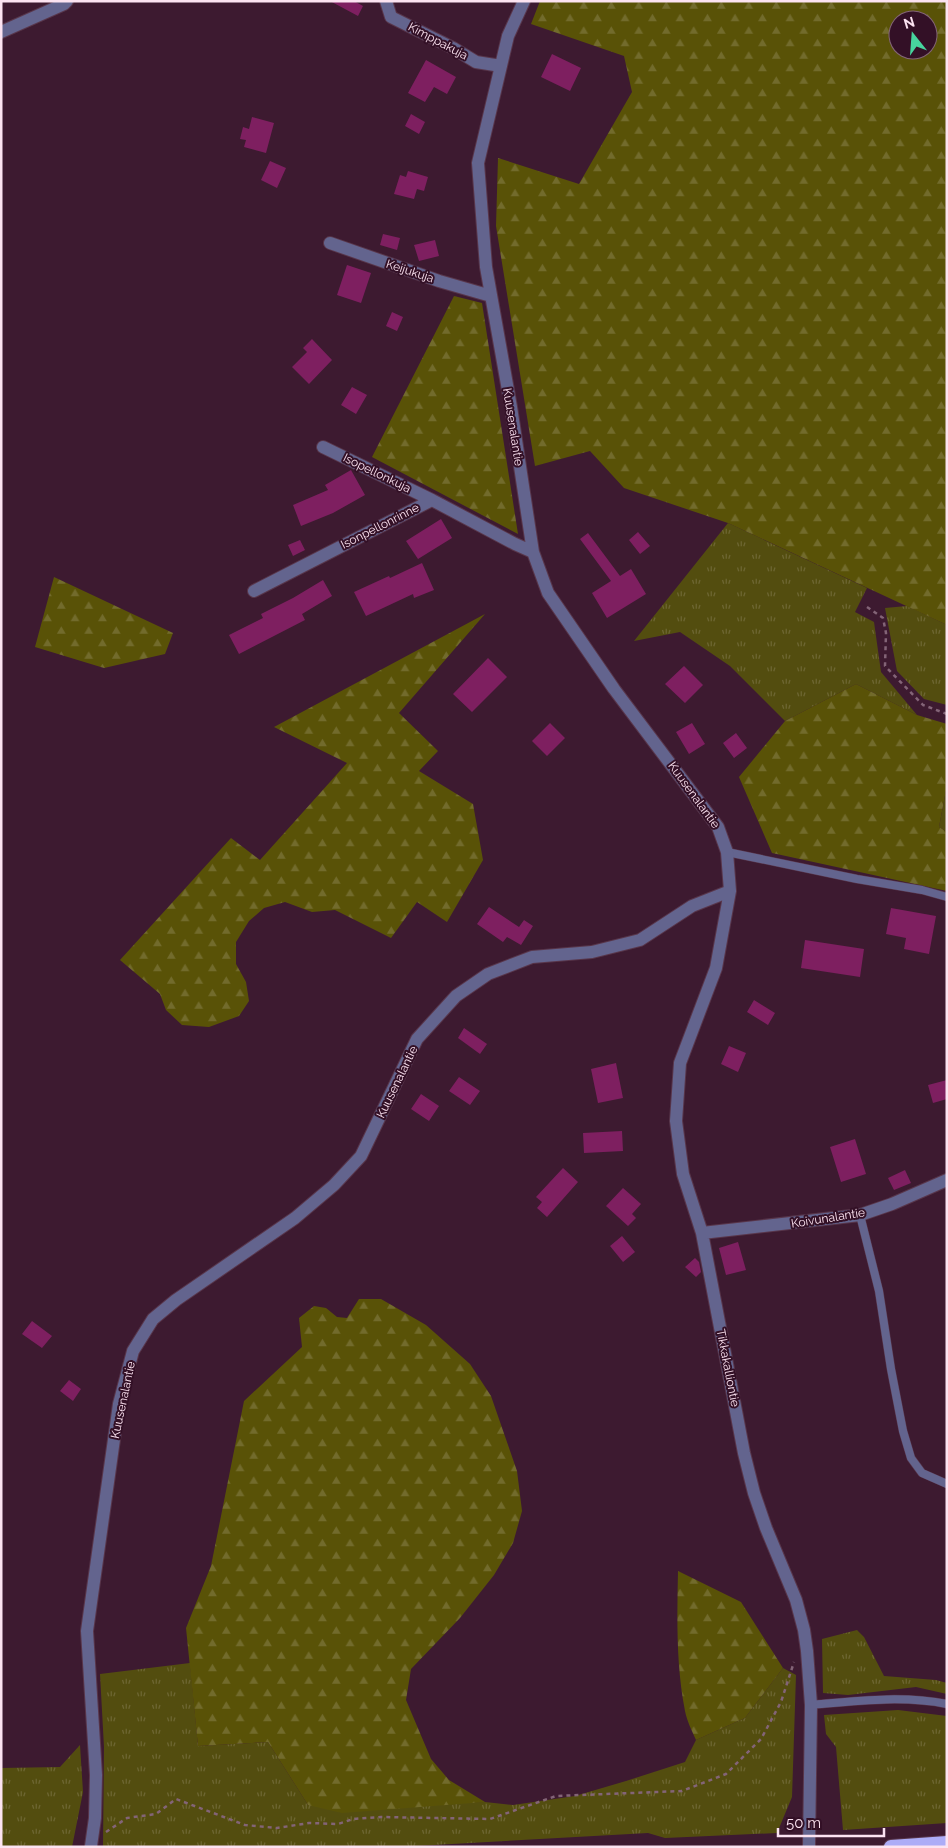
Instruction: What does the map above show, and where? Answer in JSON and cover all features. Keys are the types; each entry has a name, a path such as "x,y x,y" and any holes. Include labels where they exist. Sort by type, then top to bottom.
{"highway":[{"path":"891,1847 947,1843"}],"street":[{"path":"1,32 67,1"},
{"name":"Kimppakuja","path":"386,1 391,16 476,62 501,66"},
{"name":"Kuusenalantie","path":"91,1846 95,1818 96,1775 87,1631 119,1404 133,1351 153,1319 176,1300 295,1218 334,1185 361,1156 417,1039 456,996 488,974 532,957 592,952 640,940 692,906 730,891 727,852 718,827 614,689 548,593 533,552 486,267 478,163 508,36 524,1"},
{"name":"Keijukuja","path":"330,243 422,276 491,296"},
{"name":"Isopellonkuja","path":"323,447 432,500"},
{"name":"Isonpellonrinne","path":"254,591 432,500 533,552"},
{"name":"Tikkakalliontie","path":"730,891 716,968 680,1063 676,1121 683,1174 702,1233 744,1453 754,1493 766,1528 796,1600 804,1630 811,1705 809,1847"},
{"name":"Koivunalantie","path":"702,1233 860,1215 892,1204 947,1180"}],"lane":[{"path":"727,852 857,879 922,890 947,897"},
{"path":"860,1215 879,1291 896,1395 911,1458 922,1473 947,1484"},
{"path":"811,1705 882,1699 924,1700 947,1704"}],"path":[{"path":"867,607 883,618 886,633 885,666 922,705 947,714"},
{"path":"91,1846 105,1833 127,1818 156,1814 176,1799 245,1825 277,1828 309,1823 338,1824 353,1819 381,1816 490,1819 556,1796 682,1792 726,1774 761,1739 780,1702 796,1657 807,1651"}],"green space":[{"path":"540,1 947,1 947,625 728,523 624,488 590,451 535,466 496,226 498,158 579,184 632,92 624,56 531,24"},
{"path":"454,296 482,303 518,534 372,457"},
{"path":"728,523 867,588 855,612 874,622 881,672 917,715 856,684 785,721 730,666 680,632 634,641"},
{"path":"54,577 173,633 165,654 104,668 35,647"},
{"path":"907,606 947,625 947,705 924,699 897,671 885,608"},
{"path":"485,614 399,713 438,751 419,771 473,804 483,860 447,922 417,902 391,938 335,910 312,912 285,902 264,908 249,921 236,942 236,964 246,982 249,1001 239,1016 209,1027 182,1025 166,1010 160,994 120,960 231,838 260,860 347,763 274,727"},
{"path":"856,684 917,715 947,724 947,785 939,827 947,832 947,891 772,853 739,777 785,721"},
{"path":"947,785 947,832 939,827"},
{"path":"359,1299 381,1299 426,1325 470,1364 491,1396 517,1471 522,1511 513,1543 494,1575 460,1618 411,1669 406,1700 431,1759 449,1780 485,1802 342,1813 308,1805 268,1742 198,1746 186,1628 211,1566 244,1401 302,1347 299,1318 314,1306 326,1308 337,1317 347,1318"},
{"path":"678,1571 741,1602 783,1668 745,1718 696,1740 686,1715 680,1676 677,1623"},
{"path":"857,1630 864,1637 884,1676 936,1680 947,1683 947,1694 916,1687 848,1695 823,1693 822,1639"},
{"path":"190,1663 198,1746 268,1742 308,1805 485,1802 513,1805 575,1796 685,1762 696,1740 745,1718 783,1668 796,1675 792,1797 777,1833 665,1838 648,1833 398,1847 103,1847 104,1747 100,1674"},
{"path":"898,1710 947,1716 947,1823 843,1830 836,1747 826,1734 824,1715"},
{"path":"80,1745 83,1792 72,1847 1,1847 1,1768 60,1767"}],"building":[{"path":"330,1 354,1 363,6 358,16"},
{"path":"552,54 581,68 570,91 541,77"},
{"path":"426,60 456,77 447,94 434,87 425,102 408,93"},
{"path":"411,114 425,122 419,134 405,126"},
{"path":"252,117 274,123 266,153 244,147 246,140 240,139 243,127 249,129"},
{"path":"270,161 286,168 277,188 261,180"},
{"path":"408,171 428,177 424,191 417,189 414,199 394,194 400,175 406,177"},
{"path":"383,234 400,238 397,250 380,245"},
{"path":"435,240 439,256 419,261 414,245"},
{"path":"347,265 371,273 361,303 337,295"},
{"path":"392,312 403,317 397,331 386,326"},
{"path":"312,339 332,360 309,384 292,367 307,352 303,348"},
{"path":"352,387 367,395 356,414 341,405"},
{"path":"351,470 365,495 333,513 301,526 293,505 328,490 325,485"},
{"path":"441,519 452,538 418,559 406,541"},
{"path":"638,532 650,546 640,554 629,540"},
{"path":"588,533 620,576 631,569 646,594 607,618 592,593 611,581 580,539"},
{"path":"300,540 305,550 293,556 288,545"},
{"path":"422,563 434,590 414,598 413,594 366,616 354,592"},
{"path":"323,580 332,596 302,614 305,620 239,654 229,635 263,618 261,614"},
{"path":"488,658 507,677 472,712 453,694"},
{"path":"684,666 703,685 685,703 665,684"},
{"path":"550,723 565,738 547,756 532,741"},
{"path":"692,723 705,744 689,754 676,732"},
{"path":"736,733 747,748 734,758 723,743"},
{"path":"489,907 519,927 524,920 533,926 521,945 507,937 503,942 477,924"},
{"path":"891,908 936,916 929,954 904,949 906,938 886,934"},
{"path":"805,940 864,949 860,977 801,968"},
{"path":"754,1000 775,1013 768,1025 747,1012"},
{"path":"464,1028 487,1044 480,1054 458,1038"},
{"path":"729,1046 746,1053 738,1072 721,1064"},
{"path":"616,1063 623,1098 598,1103 591,1069"},
{"path":"459,1077 480,1091 470,1105 449,1091"},
{"path":"947,1080 947,1099 933,1103 928,1085"},
{"path":"421,1094 439,1106 429,1121 411,1109"},
{"path":"622,1131 623,1151 584,1153 583,1133"},
{"path":"855,1139 866,1174 841,1182 830,1147"},
{"path":"563,1168 578,1182 547,1217 537,1208 542,1202 536,1197"},
{"path":"905,1170 911,1183 894,1190 888,1178"},
{"path":"623,1188 641,1204 632,1214 636,1218 628,1226 606,1206"},
{"path":"622,1236 635,1252 623,1262 610,1246"},
{"path":"738,1242 746,1270 726,1275 719,1248"},
{"path":"695,1258 699,1262 701,1272 696,1277 685,1267"},
{"path":"32,1321 52,1336 42,1348 22,1334"},
{"path":"69,1380 81,1389 73,1401 60,1391"}]}
